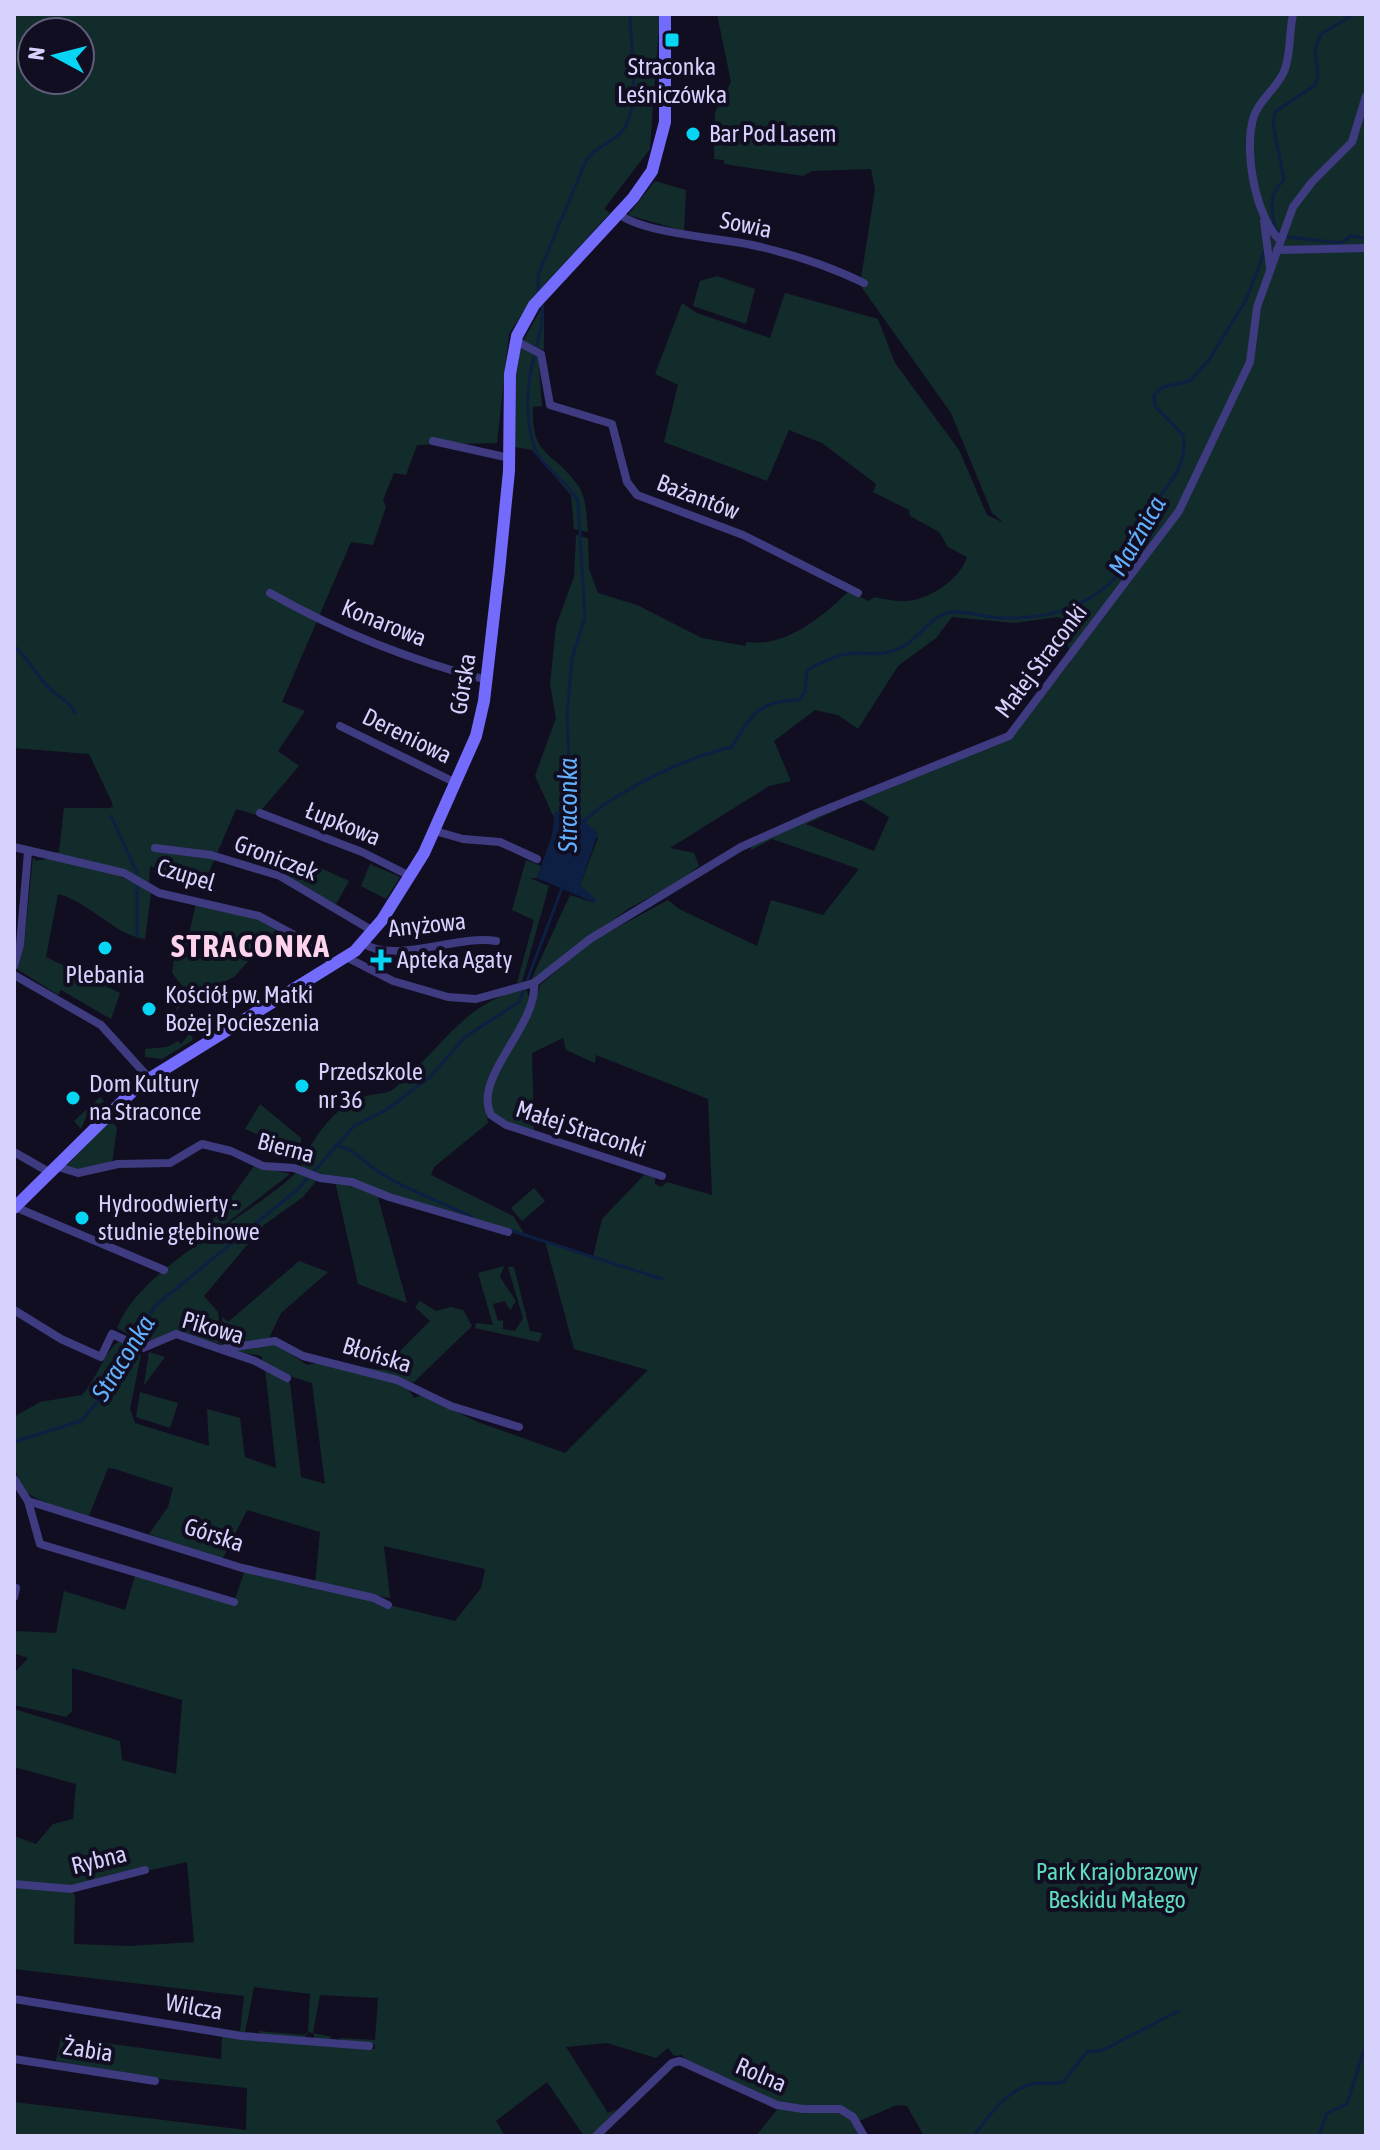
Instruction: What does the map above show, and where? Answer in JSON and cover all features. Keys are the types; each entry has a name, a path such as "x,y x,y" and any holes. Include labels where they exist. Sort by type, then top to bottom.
{"street":[{"name":"Górska","path":"14,1208 148,1077 340,961 363,943 410,876 435,831 480,723 510,458 509,385 516,341 534,305 647,181 661,148 666,108 665,14"},
{"path":"1270,268 1265,219 1254,178 1252,129 1254,115 1286,66 1293,14"},
{"name":"Małej Straconki","path":"340,961 448,997 476,999 532,984 590,939 741,847 857,796 998,743 1017,729 1179,511 1250,362 1257,307 1278,242 1300,195 1352,142 1366,96"},
{"name":"Sowia","path":"619,214 627,220 661,229 769,249 864,283"},
{"path":"1265,219 1278,242 1366,248"},
{"name":"Bażantów","path":"516,341 535,350 550,405 607,420 614,426 627,482 634,492 753,539 858,593"},
{"path":"433,441 510,458"},
{"name":"Konarowa","path":"270,593 312,615 404,653 487,680"},
{"name":"Dereniowa","path":"340,726 456,783"},
{"name":"Łupkowa","path":"260,813 362,852 410,876"},
{"path":"435,831 463,839 500,842 537,859"},
{"name":"Czupel","path":"14,847 113,870 159,893 259,916 340,961"},
{"name":"Groniczek","path":"155,848 211,855 280,876 373,931"},
{"path":"14,966 20,945 28,852"},
{"name":"Anyżowa","path":"363,943 378,950 469,940 496,941"},
{"path":"14,975 101,1025 148,1077"},
{"name":"Małej Straconki","path":"532,984 534,1001 488,1092 491,1115 506,1125 662,1176"},
{"name":"Bierna","path":"52,1169 78,1173 118,1164 170,1163 202,1144 231,1151 263,1166 297,1169 320,1178 352,1182 389,1197 508,1232"},
{"path":"14,1152 52,1169"},
{"path":"14,1208 164,1270"},
{"name":"Pikowa","path":"14,1310 61,1339 101,1357 112,1334 143,1348 176,1334 221,1349 287,1378"},
{"name":"Błońska","path":"221,1349 275,1341 303,1356 397,1380 451,1406 519,1427"},
{"path":"14,1479 28,1501 42,1546 234,1602"},
{"name":"Górska","path":"28,1501 242,1568 374,1598 388,1605"},
{"name":"Rybna","path":"14,1884 71,1889 145,1870"},
{"name":"Wilcza","path":"14,1999 242,2036 369,2046"},
{"name":"Żabia","path":"14,2059 155,2081"},
{"name":"Rolna","path":"596,2136 672,2063 680,2061 777,2105 840,2109 853,2117 864,2136"}],"green space":[{"path":"14,14 660,14 654,91 659,92 659,104 653,104 650,149 604,209 610,213 533,297 509,334 497,443 417,445 406,475 394,473 383,500 386,507 373,545 351,542 282,702 305,711 278,751 299,766 257,815 236,809 203,886 150,866 149,885 50,853 59,852 64,808 113,807 89,754 14,748"},
{"name":"Park Krajobrazowy Beskidu Małego","path":"717,14 1366,14 1366,2136 924,2136 907,2106 897,2105 859,2121 850,2112 778,2103 686,2061 682,2055 674,2056 668,2048 656,2058 607,2043 566,2047 608,2113 617,2109 592,2136 584,2136 547,2082 496,2121 505,2136 14,2136 14,2102 246,2130 247,2088 141,2077 56,2061 61,2037 221,2059 222,2035 375,2049 374,2044 341,2041 339,2038 375,2040 378,1998 320,1995 313,2033 308,2032 310,1994 254,1987 245,2032 240,2032 244,1996 14,1969 15,1886 71,1891 75,1895 74,1944 130,1946 194,1942 187,1862 151,1870 145,1867 73,1887 14,1882 14,1836 36,1844 53,1824 73,1819 76,1784 14,1767 14,1709 120,1741 122,1760 176,1774 182,1700 72,1668 72,1711 66,1717 14,1705 14,1673 28,1658 14,1653 14,1631 56,1633 64,1591 125,1610 135,1576 235,1599 245,1570 455,1621 481,1588 485,1569 384,1546 390,1598 315,1584 320,1532 247,1510 222,1560 149,1534 168,1507 173,1488 108,1468 89,1516 32,1496 23,1488 18,1477 14,1417 40,1402 82,1395 120,1341 141,1355 130,1409 135,1423 209,1446 207,1409 240,1418 245,1457 276,1468 265,1368 290,1383 301,1477 325,1484 312,1383 280,1373 262,1362 262,1356 230,1350 276,1344 307,1365 318,1363 406,1386 414,1398 422,1395 478,1422 565,1453 648,1370 574,1349 545,1241 593,1257 602,1219 645,1174 655,1178 655,1184 661,1187 667,1182 712,1195 708,1099 596,1055 595,1063 566,1050 563,1038 532,1053 534,1132 507,1123 490,1110 492,1086 534,1007 540,985 594,940 668,900 679,909 757,946 771,900 823,915 859,869 772,839 751,850 751,845 835,809 806,824 874,851 889,817 858,798 1009,740 1071,661 1063,619 1058,617 1014,623 952,617 936,638 898,666 858,729 838,715 815,710 774,741 791,781 769,786 670,848 694,853 699,866 680,881 628,909 531,980 570,895 595,903 580,885 598,838 555,813 554,818 535,776 556,718 550,684 556,626 574,577 576,535 588,538 589,569 598,593 637,605 702,638 745,646 747,642 775,640 802,629 848,592 869,601 874,597 903,601 926,596 951,580 967,557 948,547 939,532 910,516 909,510 873,492 876,484 822,443 789,430 767,481 664,442 678,385 655,374 682,303 697,313 770,338 785,293 878,319 895,363 959,450 987,515 1004,523 992,513 951,413 860,285 875,189 871,169 812,171 803,176 724,164 724,160 714,159 715,112 731,82"},
{"path":"655,181 686,190 684,231 628,215"},
{"path":"717,276 755,289 746,324 693,306 700,281"},
{"path":"544,304 544,350 523,341"},
{"path":"521,348 538,354 542,406 533,407 533,423 539,444 580,489 586,507 588,532 574,529 571,495 532,450 515,447 515,377"},
{"path":"290,854 349,881 336,904 282,875"},
{"path":"33,857 36,861 63,860 95,867 151,893 145,939 123,931 81,904 58,894 46,957 120,993 111,1019 61,990 58,995 17,969 24,945"},
{"path":"526,860 541,866 537,878 530,878 549,886 522,982 517,983 534,920 512,910"},
{"path":"370,864 400,877 386,899 361,886"},
{"path":"196,903 252,916 278,928 234,977 188,999 176,1011 183,987 172,973 177,942 187,943"},
{"path":"526,988 530,1001 484,1100 488,1123 434,1167 431,1175 513,1216 526,1236 321,1176 301,1167 318,1134 344,1107 366,1096 392,1090 469,1016 504,995"},
{"path":"190,1033 193,1040 162,1059 145,1057 145,1049 167,1047 178,1041 181,1044"},
{"path":"100,1097 104,1101 88,1113 81,1129 74,1121"},
{"path":"260,1104 301,1138 301,1154 245,1129"},
{"path":"111,1120 117,1128 112,1163 85,1169 64,1168"},
{"path":"254,1166 290,1174 219,1229 209,1235 195,1235 221,1212"},
{"path":"297,1172 317,1180 303,1197 264,1225 204,1296 218,1312 221,1344 171,1332 143,1343 117,1328 130,1305 172,1264"},
{"path":"335,1181 377,1194 407,1303 358,1284"},
{"path":"534,1188 545,1201 522,1221 511,1208"},
{"path":"299,1261 328,1272 281,1313 269,1338 224,1345 222,1317 228,1322"},
{"path":"504,1266 500,1277 516,1301 510,1310 505,1301 493,1304 498,1321 503,1320 503,1329 515,1331 523,1318 508,1267 514,1267 530,1331 542,1333 539,1342 475,1328 476,1323 493,1325 478,1273"},
{"path":"420,1301 436,1311 451,1307 463,1310 472,1326 413,1383 363,1367 381,1370 430,1321 415,1307"},
{"path":"149,1352 165,1357 144,1385"},
{"path":"140,1392 178,1403 170,1428 136,1417"},
{"path":"258,2031 304,2035 308,2032 305,2038 261,2035"},
{"path":"313,2033 332,2037 329,2040 315,2039"},
{"path":"779,2107 832,2110 852,2119 860,2136 756,2136"}],"water":[{"path":"560,810 577,814 598,833 580,885 596,899 595,903 537,878 552,835 555,813"}],"waterway":[{"name":"Straconka","path":"538,295 538,275 585,163 593,153 617,136 628,121 634,75 630,14"},
{"name":"Marźnica","path":"1275,229 1273,197 1284,180 1273,123 1275,112 1315,85 1318,77 1315,49 1321,34 1354,14"},
{"path":"1275,230 1288,237 1341,243 1351,236 1366,238"},
{"name":"Marźnica","path":"583,822 632,787 695,758 732,747 751,718 765,706 799,700 805,692 807,670 832,658 895,650 946,613 1003,618 1032,617 1060,611 1087,600 1110,583 1124,567 1144,519 1175,476 1183,457 1183,435 1155,406 1154,395 1163,387 1190,381 1209,360 1246,300 1265,250"},
{"name":"Straconka","path":"541,302 542,323 531,368 528,415 539,456 578,501 585,617 572,659 567,715 571,813"},
{"name":"Groniczek","path":"14,646 47,686 75,713"},
{"path":"111,816 137,873"},
{"name":"Groniczek","path":"137,887 137,936"},
{"name":"Straconka","path":"14,1442 81,1421 105,1393 155,1306 299,1188 354,1126 386,1110 430,1077 465,1037 519,1002 562,888"},
{"path":"335,1145 354,1153 376,1170 415,1192 472,1217"},
{"path":"509,1230 662,1279"},
{"path":"974,2136 992,2112 1013,2093 1031,2084 1063,2082 1087,2052 1103,2050 1178,2011"},
{"path":"1319,2136 1327,2113 1347,2104 1366,2044"}],"place":[{"name":"Straconka Leśniczówka","path":"672,40"},
{"name":"Bar Pod Lasem","path":"693,134"},
{"name":"Plebania","path":"105,948"},
{"name":"Apteka Agaty","path":"381,960"},
{"name":"Kościół pw. Matki Bożej Pocieszenia","path":"149,1009"},
{"name":"Przedszkole nr 36","path":"302,1086"},
{"name":"Dom Kultury na Straconce","path":"73,1098"},
{"name":"Hydroodwierty - studnie głębinowe","path":"82,1218"}],"district":[{"name":"STRACONKA","path":"251,946"}]}
